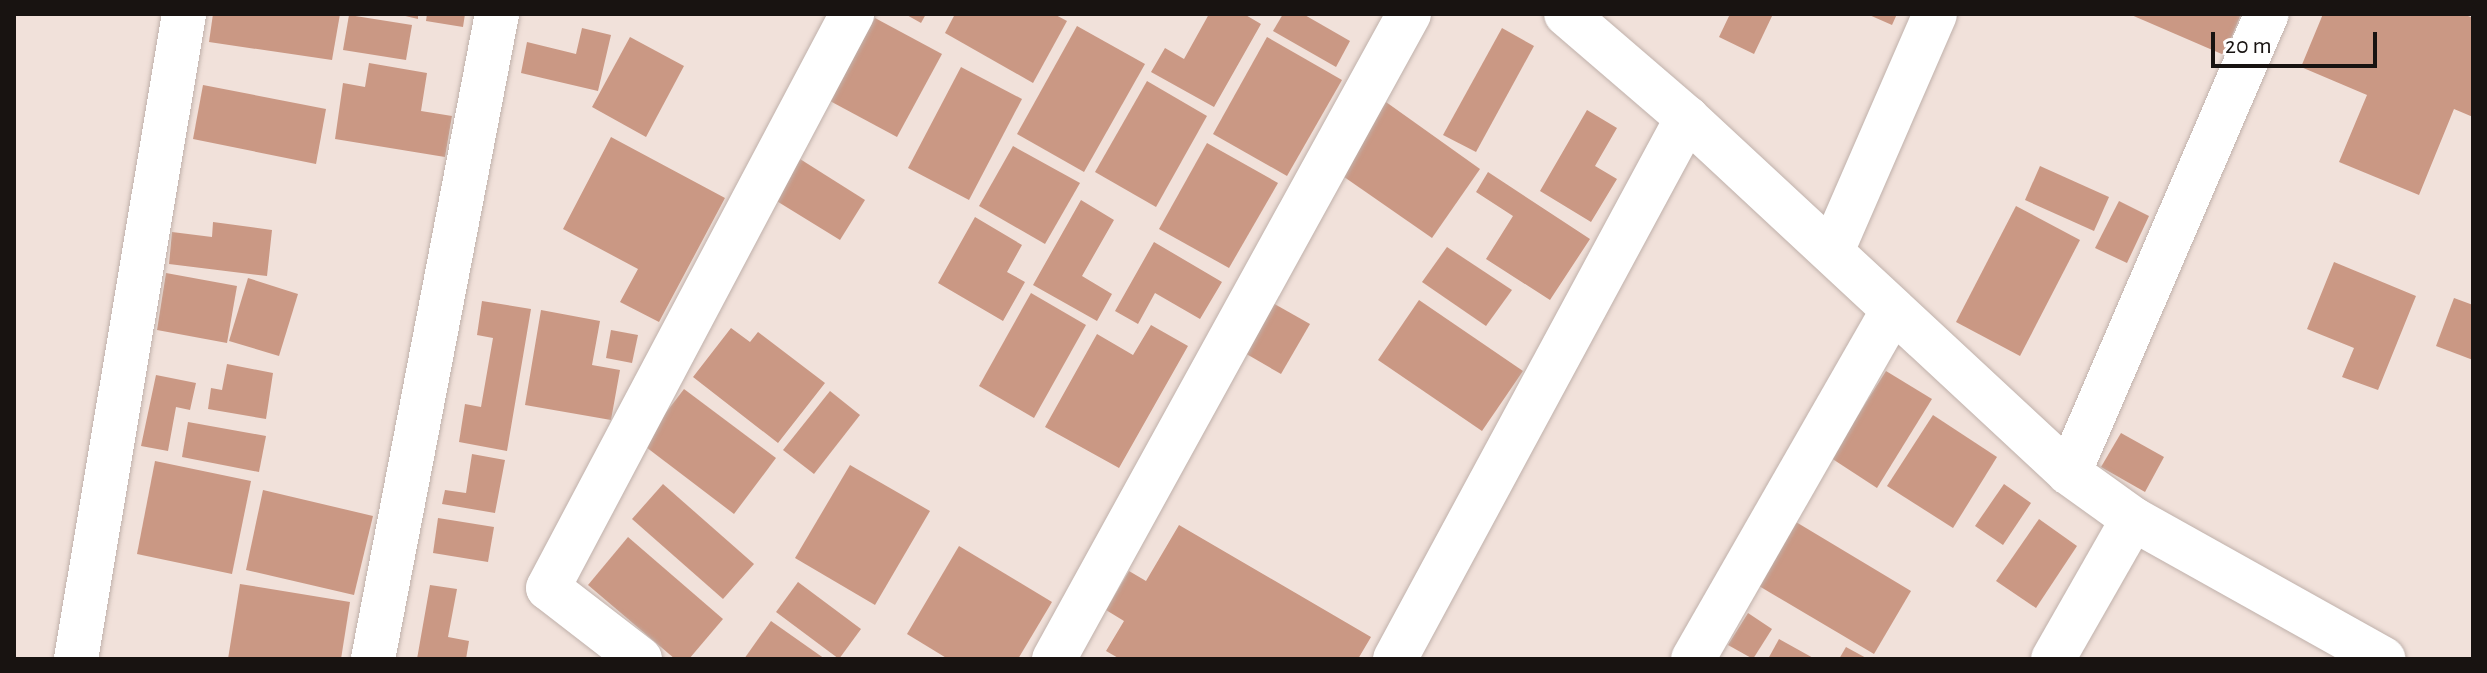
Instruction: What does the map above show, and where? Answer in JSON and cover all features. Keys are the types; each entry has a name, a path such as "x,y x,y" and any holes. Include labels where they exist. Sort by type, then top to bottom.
{"street":[{"path":"76,659 184,14"},
{"path":"373,659 497,14"},
{"path":"640,659 548,588 852,14"},
{"path":"1054,659 1409,14"},
{"path":"1832,251 1935,14"},
{"path":"2069,473 2267,14"},
{"path":"1589,22 1687,118 2069,473 2133,519 2383,659"},
{"path":"1395,659 1687,118"},
{"path":"1693,659 1893,310"},
{"path":"2053,659 2133,519"}],"building":[{"path":"213,14 340,14 332,60 209,42"},
{"path":"397,14 418,14 418,19"},
{"path":"427,14 465,14 463,27 426,21"},
{"path":"905,14 926,14 921,23"},
{"path":"955,14 1054,14 1067,21 1033,83 945,33"},
{"path":"1209,14 1244,14 1261,24 1214,107 1151,72 1165,48 1184,59"},
{"path":"1283,14 1303,14 1350,41 1336,67 1273,31"},
{"path":"1730,14 1773,14 1754,54 1719,37"},
{"path":"1867,14 1897,14 1892,25"},
{"path":"2129,14 2241,14 2224,55"},
{"path":"2323,14 2463,14 2473,18 2473,117 2454,109 2419,195 2339,162 2367,95 2301,67"},
{"path":"349,15 412,25 406,60 343,50"},
{"path":"875,18 942,54 897,137 830,101"},
{"path":"1077,26 1145,64 1084,172 1017,134"},
{"path":"582,28 611,35 598,91 521,73 527,42 576,54"},
{"path":"1502,28 1534,46 1476,152 1443,135"},
{"path":"630,37 684,66 646,137 592,107"},
{"path":"1267,37 1342,80 1287,176 1213,134"},
{"path":"369,63 427,73 421,111 452,116 445,157 335,139 343,83 365,87"},
{"path":"961,67 1022,99 969,200 908,168"},
{"path":"1147,81 1207,116 1156,207 1095,172"},
{"path":"203,85 326,109 316,164 193,139"},
{"path":"1386,102 1480,169 1432,238 1337,172"},
{"path":"1587,110 1617,128 1595,166 1617,179 1591,222 1540,191"},
{"path":"611,137 725,198 659,322 620,302 638,269 563,229"},
{"path":"1207,143 1278,183 1229,268 1159,229"},
{"path":"1013,146 1080,183 1045,244 979,206"},
{"path":"800,159 865,200 840,240 775,200"},
{"path":"2040,166 2109,197 2094,231 2025,200"},
{"path":"1488,172 1590,239 1550,300 1486,259 1513,216 1476,192"},
{"path":"1081,200 1114,220 1082,276 1112,294 1097,321 1033,285"},
{"path":"2119,201 2149,216 2127,263 2095,248"},
{"path":"2016,206 2080,240 2020,356 1956,322"},
{"path":"975,217 1022,245 1007,272 1025,282 1003,321 938,283"},
{"path":"213,222 272,230 267,276 169,264 172,232 212,237"},
{"path":"1154,242 1222,282 1200,319 1155,293 1138,324 1115,311"},
{"path":"1447,247 1512,290 1486,326 1422,282"},
{"path":"2334,262 2416,296 2378,390 2342,377 2354,348 2307,329"},
{"path":"166,273 237,286 227,343 157,330"},
{"path":"248,278 298,294 279,356 229,341"},
{"path":"1031,293 1086,325 1034,418 979,386"},
{"path":"2454,298 2473,305 2473,360 2436,346"},
{"path":"1419,300 1523,371 1482,431 1378,360"},
{"path":"482,301 531,309 507,451 459,442 465,404 481,407 493,338 477,335"},
{"path":"1271,302 1310,324 1281,374 1243,352"},
{"path":"541,310 600,321 592,365 620,370 611,420 525,405"},
{"path":"1151,325 1188,346 1119,468 1045,427 1097,334 1133,355"},
{"path":"731,328 750,342 758,332 825,383 778,443 693,377"},
{"path":"611,330 638,335 632,363 606,358"},
{"path":"227,364 273,373 266,419 208,409 211,388 222,390"},
{"path":"1886,371 1932,399 1877,488 1831,458"},
{"path":"156,375 196,383 190,410 176,407 168,451 141,446"},
{"path":"684,389 776,458 734,514 642,444"},
{"path":"830,391 860,415 814,474 783,450"},
{"path":"1933,415 1997,457 1953,528 1887,486"},
{"path":"188,422 266,436 259,472 182,457"},
{"path":"2121,433 2164,457 2145,492 2101,467"},
{"path":"472,454 505,460 495,513 442,504 445,490 466,493"},
{"path":"155,461 251,481 232,574 137,554"},
{"path":"850,465 930,511 875,605 795,558"},
{"path":"663,484 754,564 723,599 632,519"},
{"path":"2004,484 2031,503 2003,545 1975,526"},
{"path":"263,490 373,516 354,595 246,570"},
{"path":"438,518 494,527 488,562 433,553"},
{"path":"2039,519 2077,546 2036,608 1996,581"},
{"path":"1796,522 1911,591 1874,654 1759,586"},
{"path":"1179,525 1371,637 1358,659 1120,659 1106,651 1124,621 1106,610 1129,571 1146,581"},
{"path":"628,537 723,619 689,659 675,659 588,585"},
{"path":"959,546 1052,602 1018,659 948,659 907,634"},
{"path":"798,582 861,629 839,659 776,612"},
{"path":"240,584 350,602 341,659 228,659"},
{"path":"430,585 457,589 448,637 469,641 466,659 417,659"},
{"path":"1748,613 1772,629 1753,659 1728,645"},
{"path":"771,621 825,659 744,659"},
{"path":"1779,639 1815,659 1768,659"},
{"path":"1846,647 1868,659 1839,659"}]}
